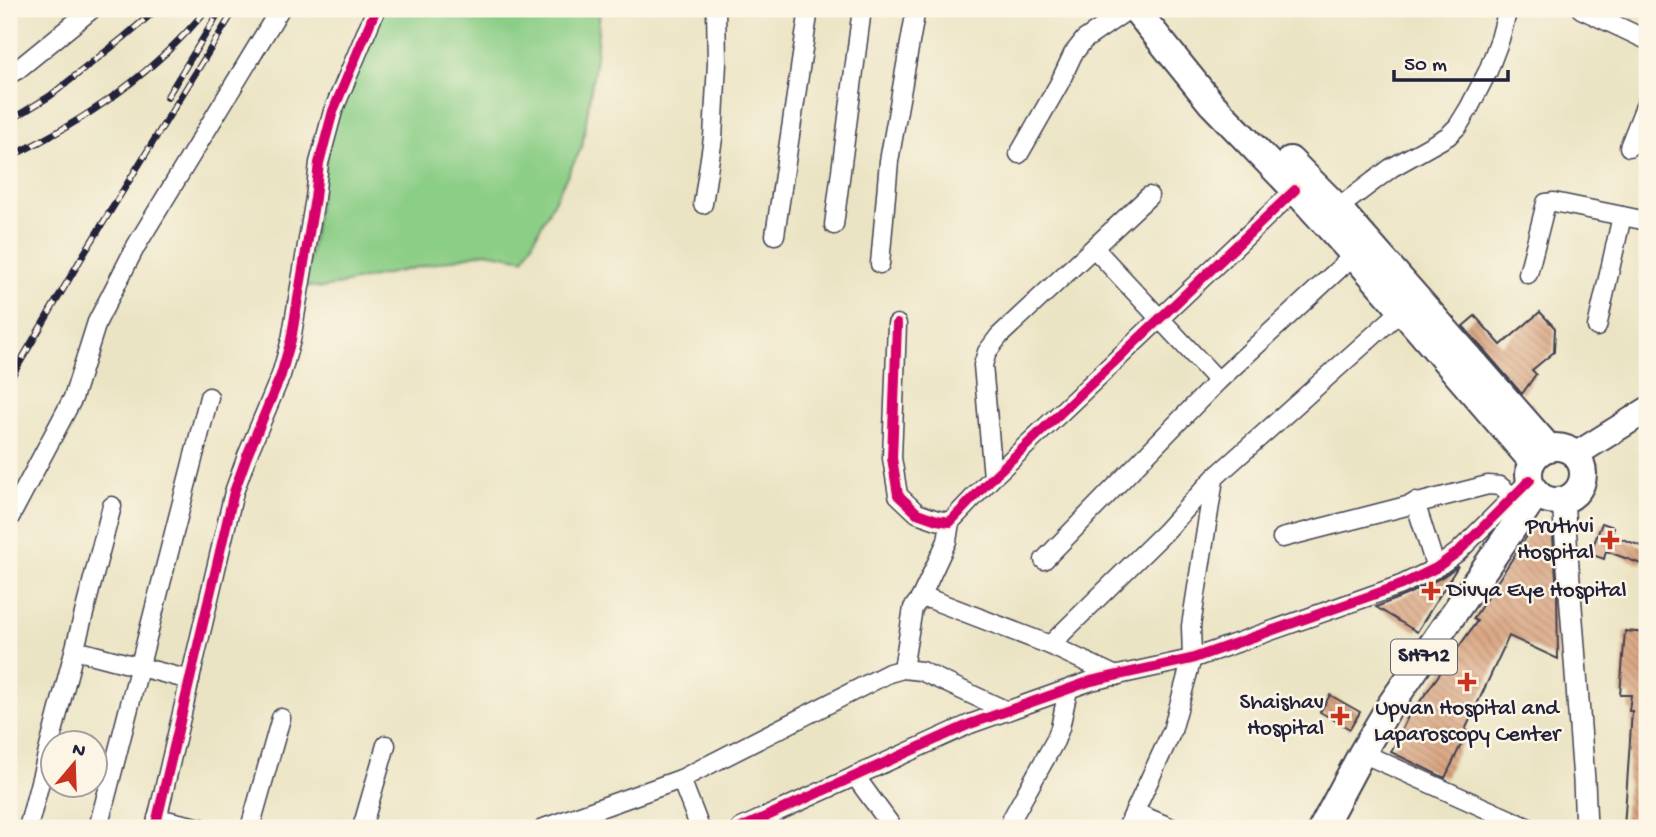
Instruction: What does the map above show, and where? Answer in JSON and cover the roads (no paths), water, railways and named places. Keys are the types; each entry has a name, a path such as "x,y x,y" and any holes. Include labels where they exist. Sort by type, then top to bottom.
{"main road":[{"path":"1135,9 1211,103 1295,190 1402,310 1532,476"},
{"path":"1153,9 1186,54 1338,208 1532,476 1545,498 1554,501 1571,496 1578,489 1583,472 1575,455 1559,447 1532,476"},
{"path":"1575,455 1647,410"},
{"name":"SH712","path":"1322,828 1362,752 1532,476"}],"street":[{"path":"9,74 92,9"},
{"path":"9,519 73,398 97,323 136,246 281,9"},
{"path":"202,828 156,823 234,492 281,375 291,340 319,163 333,111 376,9"},
{"path":"703,204 713,138 717,63 716,9"},
{"path":"775,235 809,9"},
{"path":"834,225 862,9"},
{"path":"880,264 889,161 916,9"},
{"path":"1019,153 1073,54 1091,35 1129,9"},
{"path":"1338,208 1391,168 1448,136 1458,125 1488,71 1508,9"},
{"path":"1581,9 1647,40"},
{"path":"1629,147 1647,101"},
{"path":"903,669 913,608 920,599 947,541 950,522 993,477 1295,190"},
{"path":"993,477 983,365 987,352 999,336 1149,196"},
{"path":"1528,274 1546,203 1554,202 1647,221"},
{"path":"1597,327 1622,216"},
{"path":"1094,248 1218,381"},
{"path":"1044,560 1218,381 1354,255"},
{"path":"1050,645 1166,532 1214,478 1402,310"},
{"path":"897,324 892,458 898,495 917,513 950,522"},
{"path":"98,828 209,397"},
{"path":"1282,538 1415,502 1488,485 1500,486 1532,476"},
{"path":"741,828 970,724 1091,681 1191,659 1401,585 1436,568 1458,552 1532,476"},
{"path":"1172,828 1131,820 1172,731 1191,659 1191,625 1214,478"},
{"path":"1563,500 1586,828"},
{"path":"1415,502 1436,568"},
{"path":"28,828 112,506"},
{"path":"920,599 930,599 1050,645 1116,676"},
{"path":"75,650 190,680"},
{"path":"544,828 681,779 889,673 903,669 921,671 1007,711"},
{"path":"1011,820 1055,741 1068,690"},
{"path":"250,828 281,718"},
{"path":"362,828 386,745"},
{"path":"1362,752 1529,828"},
{"path":"855,776 893,828"},
{"path":"681,779 700,828"}],"railway":[{"path":"9,121 50,96 157,9"},
{"path":"9,157 64,128 116,94 164,54 207,9"},
{"path":"167,97 221,9"},
{"path":"9,381 235,9"}],"place":[{"name":"Pruthvi Hospital","path":"1610,540"},
{"name":"Divya Eye Hospital","path":"1431,591"},
{"name":"Upvan Hospital and Laparoscopy Center","path":"1467,682"},
{"name":"Shaishav Hospital","path":"1340,716"}]}
